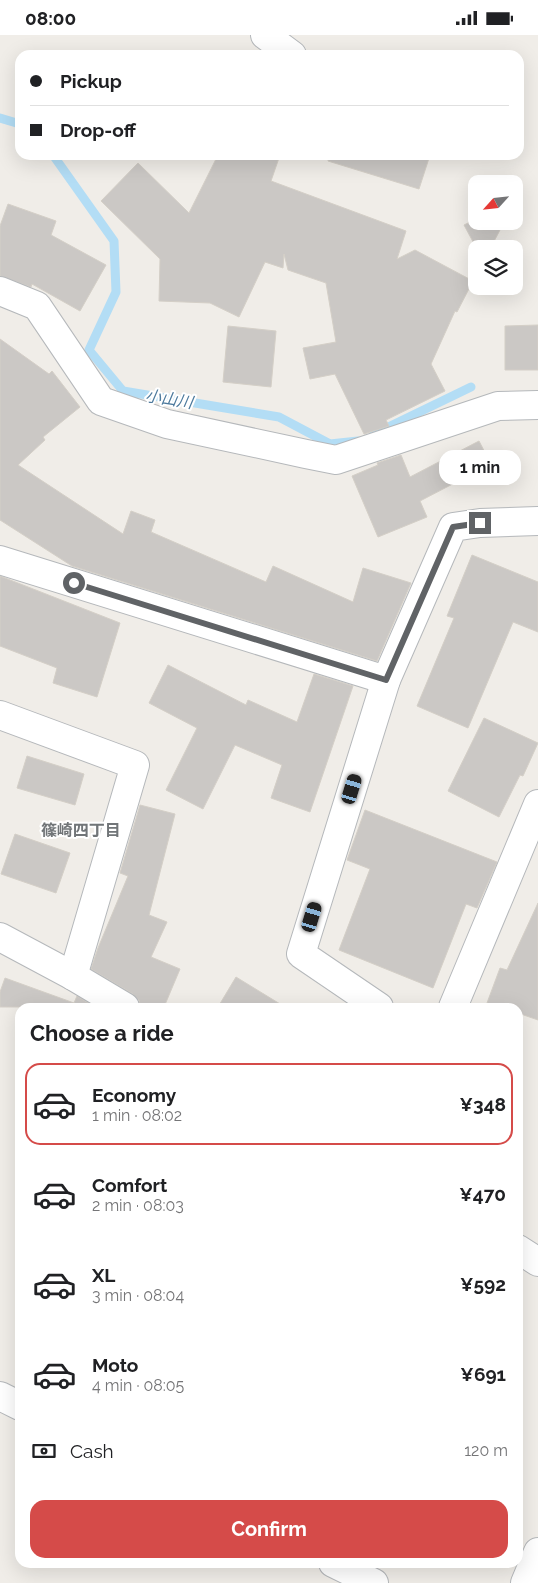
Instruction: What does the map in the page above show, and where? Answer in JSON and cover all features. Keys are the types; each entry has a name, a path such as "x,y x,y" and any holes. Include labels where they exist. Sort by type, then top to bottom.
{"street":[{"path":"265,35 285,50"},
{"path":"0,291 36,306 101,401 167,424 306,454 336,460 498,406 538,405"},
{"path":"373,1003 301,954 386,680 453,527 480,523 538,521"},
{"path":"0,560 386,680"},
{"path":"0,715 135,765 73,976"},
{"path":"455,1003 538,804"},
{"path":"0,937 73,976 118,1003"},
{"path":"523,1252 538,1262"},
{"path":"0,1396 15,1404"},
{"path":"525,1583 538,1551"},
{"path":"343,1568 374,1583"}],"building":[{"path":"216,160 278,160 271,181 406,231 397,259 415,250 468,278 468,291 457,312 455,311 431,364 445,391 386,420 389,426 364,434 335,374 310,379 303,348 336,342 326,283 288,270 284,254 283,268 265,262 239,317 210,303 159,301 160,259 101,201 138,163 189,213"},
{"path":"328,160 428,160 419,189"},
{"path":"8,204 56,221 51,235 106,265 80,311 32,284 31,287 0,276 0,226"},
{"path":"468,223 468,230 500,230 495,240 472,240 464,225"},
{"path":"538,325 538,370 505,370 505,326"},
{"path":"228,326 276,331 271,387 223,382"},
{"path":"0,339 49,374 52,371 80,407 43,437 45,440 18,465 123,534 131,511 155,520 151,532 266,582 273,566 353,602 363,568 411,583 377,661 72,566 0,520"},
{"path":"479,441 491,464 420,501 427,517 378,537 352,476 378,465 377,463 401,455 410,477"},
{"path":"472,555 538,582 538,632 513,622 468,728 417,706 454,618 447,616"},
{"path":"0,576 120,623 97,697 53,683 57,668 0,646"},
{"path":"168,665 246,705 248,700 297,722 314,674 353,686 310,812 271,798 282,765 235,745 203,809 166,790 197,728 149,703"},
{"path":"484,718 538,743 523,776 520,775 499,817 448,791"},
{"path":"27,756 84,774 75,805 17,788"},
{"path":"140,805 175,814 149,915 167,922 151,957 180,969 166,1003 140,1003 133,994 91,969 128,876 120,873"},
{"path":"365,810 497,862 477,908 466,904 433,988 339,950 370,869 347,860"},
{"path":"15,834 70,853 56,893 1,874"},
{"path":"538,903 538,1020 523,1015 523,1003 487,1003 500,968 507,970"},
{"path":"236,977 278,1003 220,1003"},
{"path":"5,978 74,1003 15,1003 15,1007 0,1007 0,992"},
{"path":"77,996 88,1003 74,1003"}],"waterway":[{"name":"小山川","path":"0,118 15,122"},
{"name":"小山川","path":"57,160 114,241 116,292 89,350 123,391 279,417 330,444 358,441"},
{"name":"小山川","path":"374,434 471,387"}],"district":[{"name":"篠崎四丁目","path":"81,830"}],"route":[{"path":"74,583 386,680 453,527 480,523"}]}
